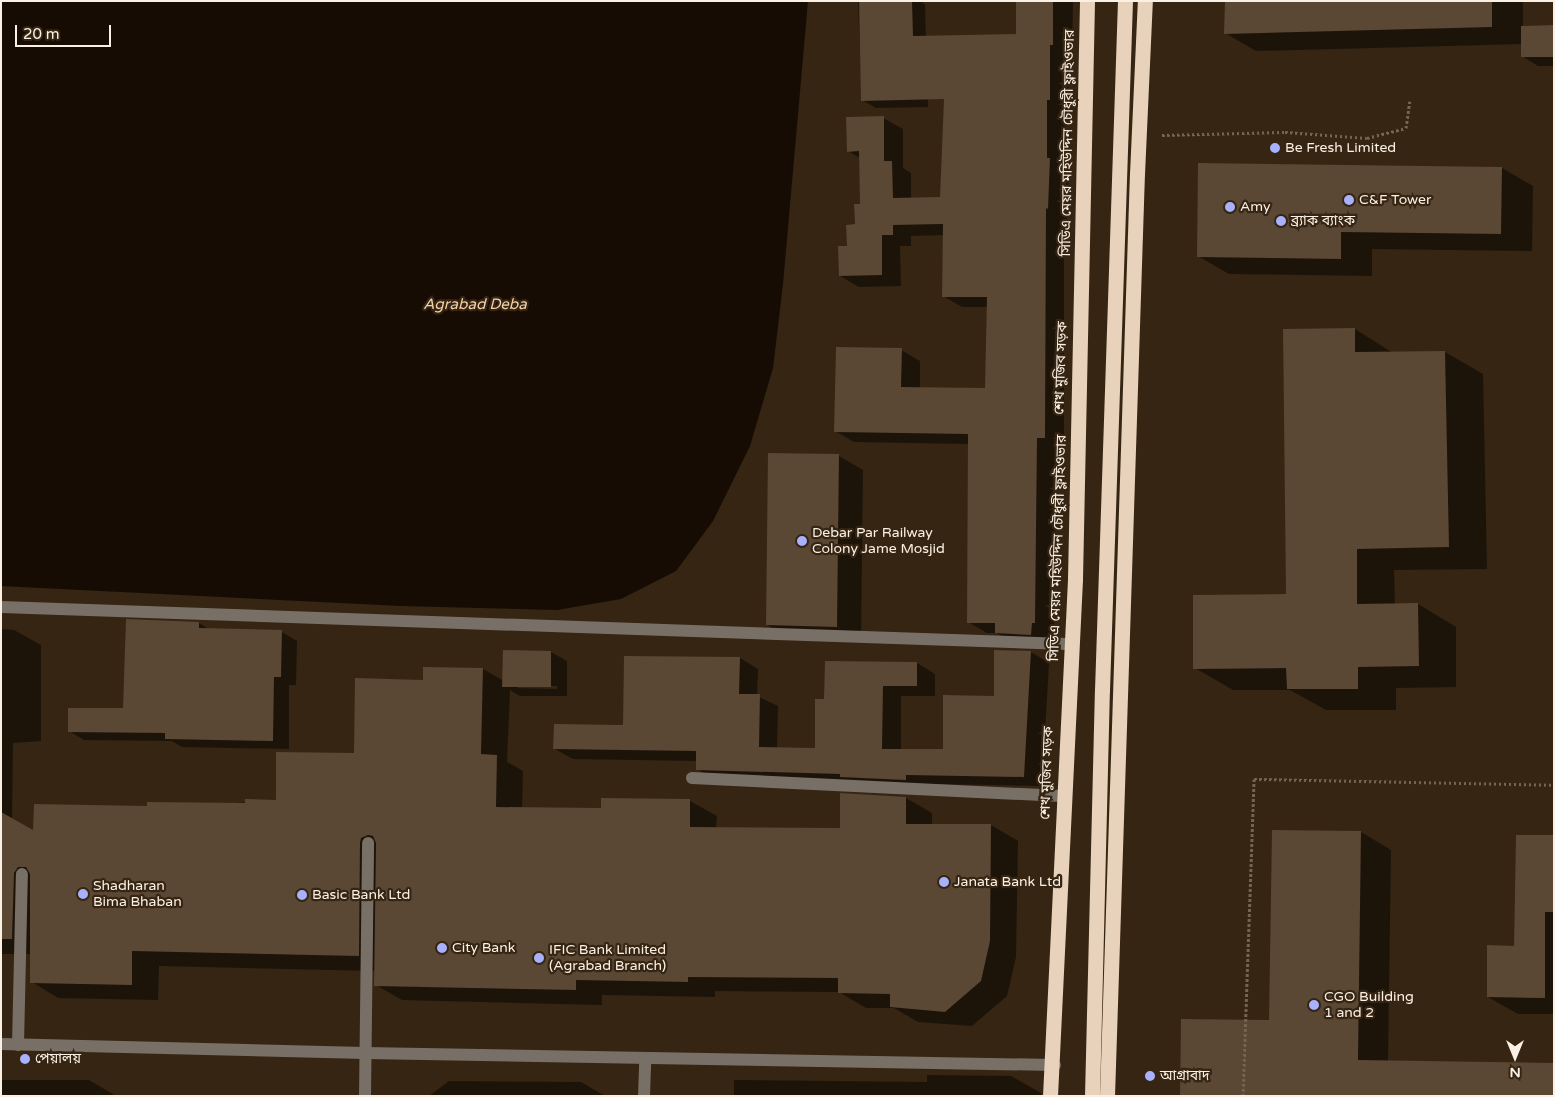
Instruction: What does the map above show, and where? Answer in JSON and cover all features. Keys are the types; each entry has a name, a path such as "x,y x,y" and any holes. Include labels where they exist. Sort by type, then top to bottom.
{"highway":[{"name":"সিডিএ মেয়র মহিউদ্দিন চৌধুরী ফ্লাইওভার","path":"1050,1096 1075,579 1087,1"},
{"name":"শেখ মুজিব সড়ক","path":"1054,1096 1066,644 1092,1"},
{"path":"1092,1096 1102,690 1125,1"},
{"path":"1107,1096 1145,1"}],"street":[{"path":"1,607 1066,644"},
{"path":"692,778 1062,796"},
{"path":"365,1096 368,843"},
{"path":"18,1045 22,874"},
{"path":"1,1044 365,1053 1055,1064"},
{"path":"644,1096 645,1058"}],"path":[{"path":"1139,136 1285,132 1367,138 1406,128 1410,101"},
{"path":"1243,1096 1254,779 1554,785"}],"water":[{"name":"Agrabad Deba","path":"1,1 808,1 783,284 773,368 750,446 713,521 676,571 621,599 557,610 401,606 1,586"}],"building":[{"path":"859,1 912,1 913,36 1016,34 1016,1 1053,1 1053,45 1050,45 1050,100 1047,100 1047,158 1050,158 1048,209 1046,208 1045,438 1037,438 1035,623 1032,623 1031,635 995,633 995,623 967,623 968,434 834,432 836,347 902,348 901,387 985,388 987,297 942,297 943,224 893,225 893,235 882,235 882,275 839,276 838,246 847,246 846,225 855,224 854,204 860,204 859,151 847,152 846,117 884,116 884,161 892,161 893,198 940,197 944,99 861,101"},
{"path":"1225,1 1492,1 1492,27 1224,34"},
{"path":"1554,25 1554,57 1521,57 1521,26"},
{"name":"C&F Tower","path":"1198,163 1502,167 1501,234 1341,232 1341,259 1197,257"},
{"path":"1355,328 1355,352 1445,351 1449,547 1357,549 1357,604 1418,603 1419,666 1358,667 1358,689 1287,689 1286,668 1193,669 1193,595 1286,594 1283,329"},
{"name":"Debar Par Railway Colony Jame Mosjid","path":"768,453 839,454 837,627 766,625"},
{"path":"126,619 199,622 199,628 282,630 281,677 274,677 273,741 165,739 165,733 68,732 68,708 123,708"},
{"path":"503,650 551,651 551,687 502,687"},
{"path":"994,650 1031,651 1024,777 906,775 906,780 840,777 840,774 696,770 696,751 553,749 554,724 623,725 624,656 740,657 739,694 760,694 759,747 815,748 815,699 824,699 825,661 917,662 917,686 883,686 882,749 943,749 943,695 994,696"},
{"path":"423,667 483,668 481,754 497,755 496,807 601,808 601,798 690,799 690,827 840,828 840,793 906,797 906,824 991,824 990,941 981,981 945,1012 890,1007 890,994 838,993 838,978 688,977 688,982 576,980 576,990 374,986 376,843 373,836 368,835 361,838 360,843 359,956 132,951 132,985 30,983 30,874 26,867 18,867 14,873 12,939 1,939 1,812 33,830 34,804 147,806 147,802 245,803 245,799 276,800 276,752 354,753 355,678 423,680"},
{"name":"CGO Building 1 and 2","path":"1272,830 1361,831 1358,1060 1554,1063 1554,1096 1180,1096 1181,1019 1269,1020"},
{"path":"1516,835 1554,835 1554,912 1545,912 1545,998 1487,997 1487,945 1514,946"}],"place":[{"name":"Be Fresh Limited","path":"1275,148"},
{"name":"C&F Tower","path":"1349,200"},
{"name":"Amy","path":"1230,207"},
{"name":"ব্র্যাক ব্যাংক","path":"1281,221"},
{"name":"Debar Par Railway Colony Jame Mosjid","path":"802,541"},
{"name":"Janata Bank Ltd","path":"944,882"},
{"name":"Shadharan Bima Bhaban","path":"83,894"},
{"name":"Basic Bank Ltd","path":"302,895"},
{"name":"City Bank","path":"442,948"},
{"name":"IFIC Bank Limited (Agrabad Branch)","path":"539,958"},
{"name":"CGO Building 1 and 2","path":"1314,1005"},
{"name":"পেয়ালয়","path":"25,1059"},
{"name":"আগ্রাবাদ","path":"1150,1076"}]}
